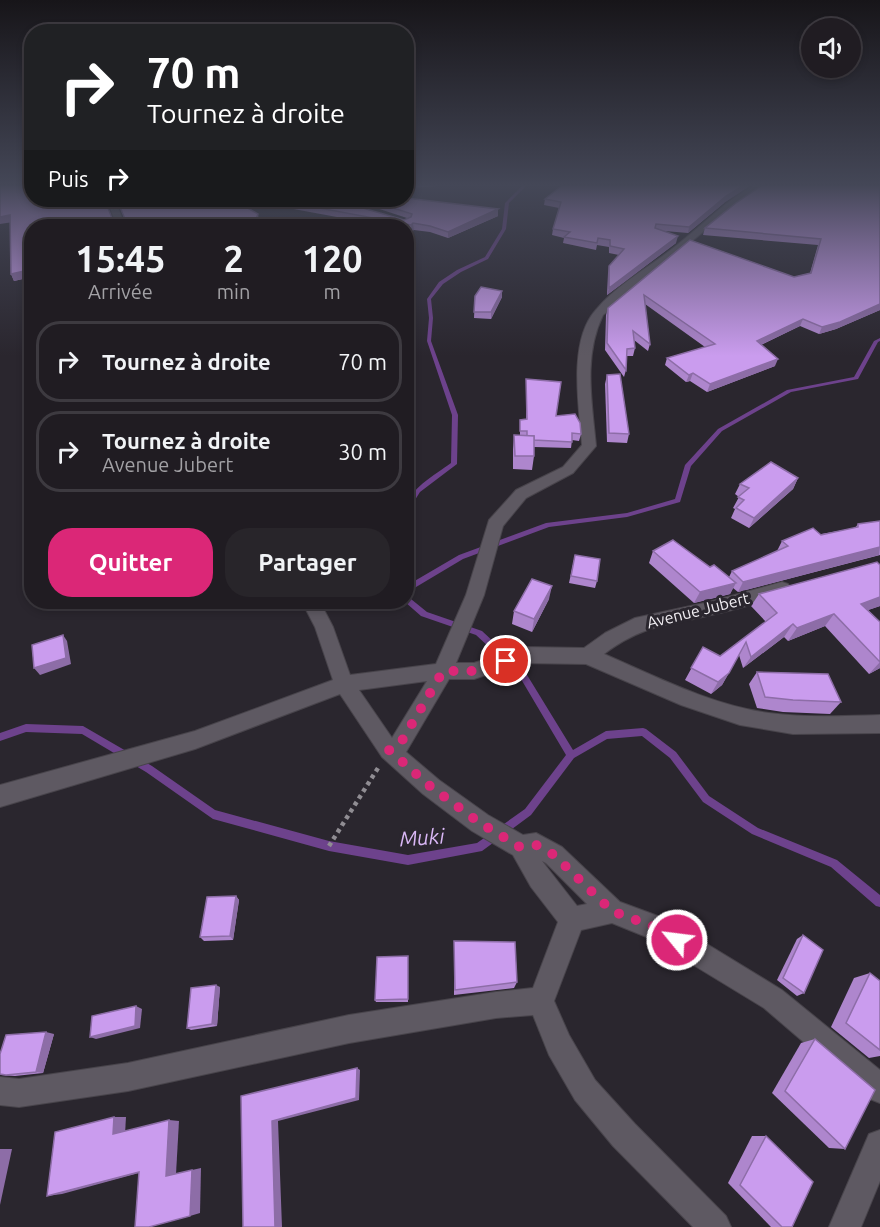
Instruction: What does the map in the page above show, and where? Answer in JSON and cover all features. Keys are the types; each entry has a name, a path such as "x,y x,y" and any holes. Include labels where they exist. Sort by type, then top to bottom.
{"street":[{"path":"389,750 400,744 443,671 475,595 495,524 521,495 568,470 589,446 584,387 587,343 598,314 630,283 687,241"},
{"name":"Avenue Jubert","path":"588,656 612,638 641,623 708,609 804,583"},
{"path":"315,609 324,627 344,684 378,737 389,750 431,787 480,823 520,847 539,879 572,919"},
{"path":"0,796 195,740 344,684 443,671 474,671 522,656 588,656 696,701 748,718 792,725 880,724"},
{"path":"520,847 536,845 554,855 612,911 657,928 774,999 880,1089"},
{"path":"572,919 612,911"},
{"path":"572,919 556,968 541,1001 559,1045 585,1090 624,1135 715,1227"},
{"path":"0,1091 20,1093 128,1077 349,1029 496,1005 541,1001"},
{"path":"845,1227 880,1145"}],"path":[{"path":"329,846 389,750"}],"building":[{"path":"10,241 24,241 24,271 11,274"},
{"path":"610,241 671,241 609,288 609,266 624,249 610,246"},
{"path":"688,241 794,277 811,273 820,241 880,241 880,304 840,322 822,327 803,319 757,341 778,359 710,384 693,373 689,375 667,358 715,344 644,295 650,344 633,331 635,348 627,349 626,370 607,343 608,308"},
{"path":"481,287 502,291 491,312 474,312 475,296"},
{"path":"620,374 629,434 609,433 607,375"},
{"path":"526,379 561,382 556,416 575,414 580,423 581,434 572,433 572,442 534,440 534,436 527,436 527,431 520,431 520,420 527,419"},
{"path":"514,435 534,436 534,456 515,456"},
{"path":"771,462 798,478 754,518 736,508 744,500 738,497 749,488 740,484"},
{"path":"880,521 880,547 743,582 732,571 788,546 782,541 813,528 821,535 858,527 858,524"},
{"path":"673,540 710,567 714,565 736,583 700,592 653,551"},
{"path":"575,555 600,559 597,581 571,576"},
{"path":"877,562 880,565 880,597 861,604 880,622 880,662 834,614 797,628 793,624 751,657 746,642 729,673 718,682 691,668 703,647 720,656 777,613 759,594"},
{"path":"532,579 552,586 534,619 514,611"},
{"path":"63,635 66,658 34,668 32,645"},
{"path":"757,672 828,674 841,702 765,697"},
{"path":"236,896 230,936 200,937 207,897"},
{"path":"803,935 823,950 804,993 783,978"},
{"path":"454,941 515,942 517,982 455,990"},
{"path":"408,956 408,999 375,1000 377,957"},
{"path":"870,973 880,981 880,1050 846,1023"},
{"path":"216,985 212,1024 187,1028 191,988"},
{"path":"136,1006 135,1026 90,1037 92,1016"},
{"path":"46,1032 36,1072 0,1074 0,1054 6,1035"},
{"path":"815,1039 875,1090 845,1149 785,1091"},
{"path":"357,1068 356,1098 272,1121 275,1227 243,1227 241,1096"},
{"path":"114,1117 113,1134 169,1120 166,1176 192,1170 190,1216 149,1227 135,1227 139,1172 47,1196 55,1132"},
{"path":"766,1136 813,1182 792,1227 782,1227 740,1185"}],"waterway":[{"path":"414,497 418,491 454,464 455,415 429,341 431,318 429,299 441,283 459,271 487,258 497,241"},
{"path":"414,585 461,557 548,525 627,515 678,500 688,465 720,430 789,391 856,378 876,341 880,339"},
{"path":"414,605 424,614 479,633 521,672 571,755"},
{"name":"Muki","path":"0,737 26,728 83,730 149,769 213,814 329,846 408,860 479,848 528,812 571,755"},
{"name":"Muki","path":"571,755 606,735 643,732 673,755 706,799 755,831 834,863 880,902"}],"route":[{"path":"506,661 474,671 443,671 400,744 389,750 431,787 480,823 520,847 536,845 554,855 612,911 657,928 677,940"}]}
